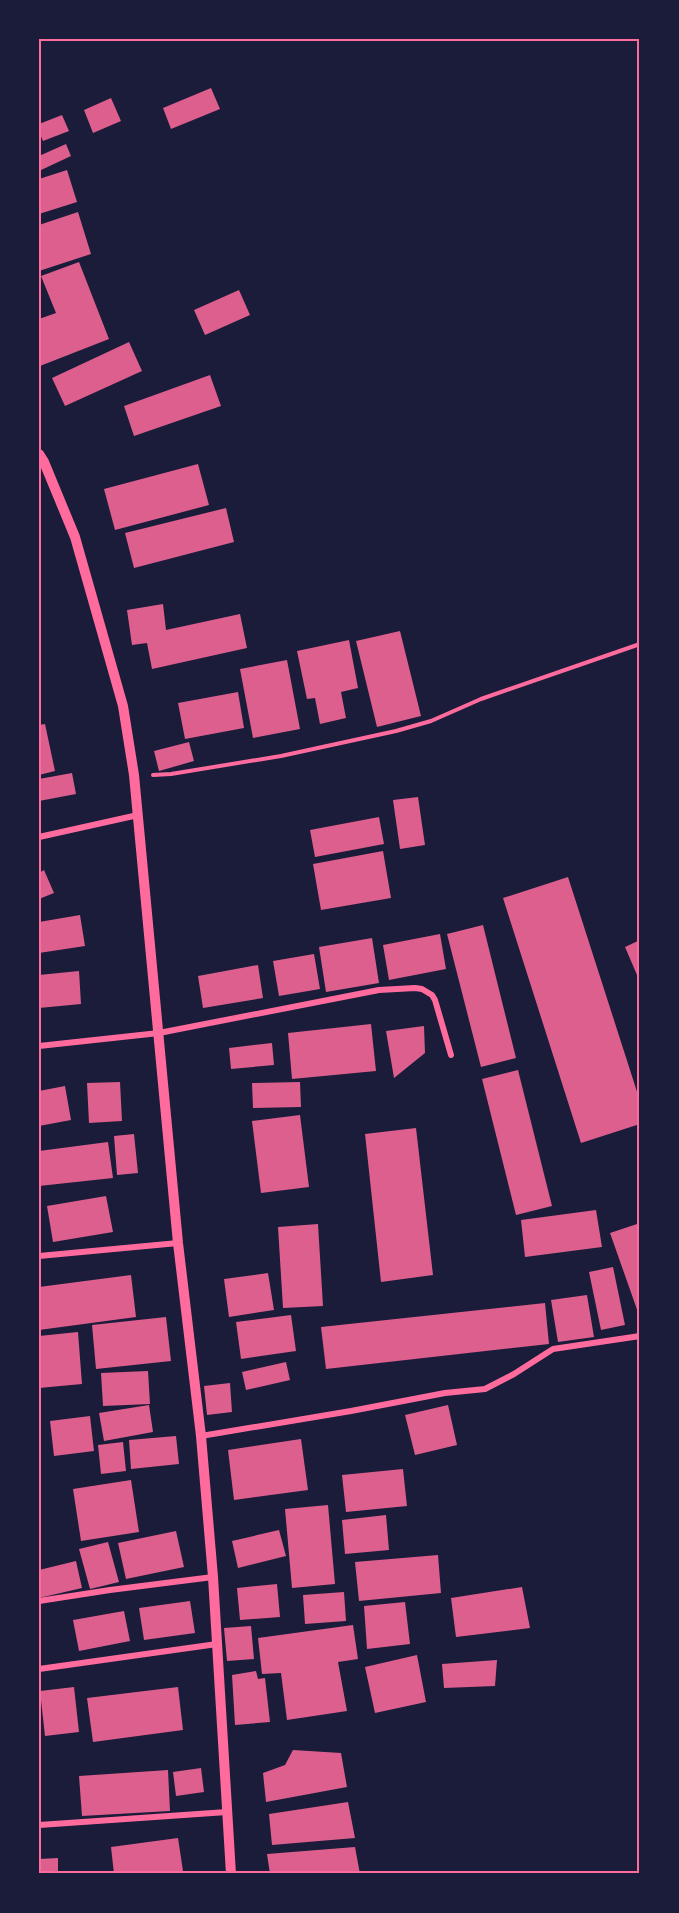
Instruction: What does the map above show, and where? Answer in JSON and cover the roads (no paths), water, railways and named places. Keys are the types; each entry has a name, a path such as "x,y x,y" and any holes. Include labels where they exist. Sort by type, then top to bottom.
{"street":[{"path":"39,454 75,537 123,706 134,775 178,1243 201,1436 213,1576 231,1874"},
{"path":"39,837 139,815"},
{"path":"39,1046 159,1033 379,990 415,988 427,991 435,1000 451,1055"},
{"path":"39,1256 178,1243"},
{"path":"201,1436 445,1393 485,1389 553,1349 640,1336"},
{"path":"39,1601 213,1576"},
{"path":"39,1669 217,1644"},
{"path":"39,1825 227,1812"}]}
